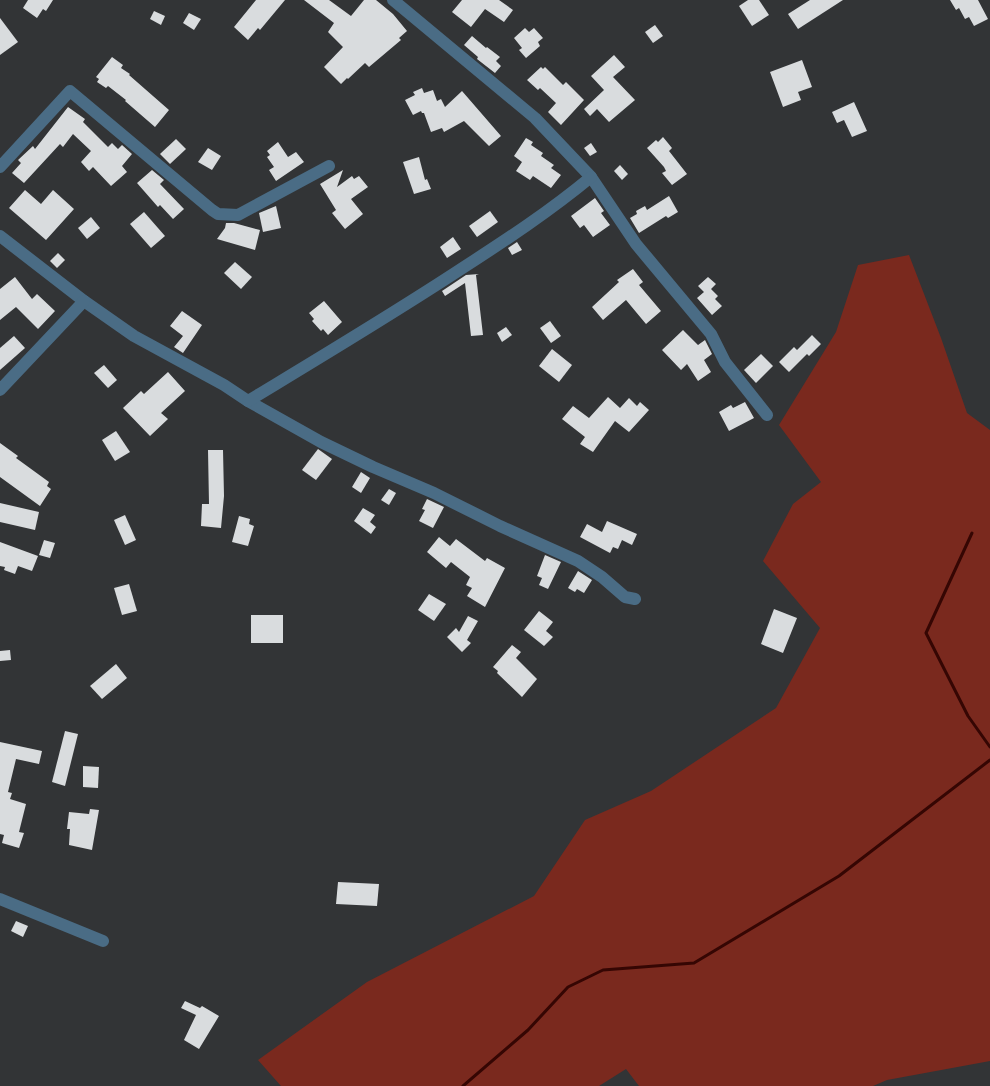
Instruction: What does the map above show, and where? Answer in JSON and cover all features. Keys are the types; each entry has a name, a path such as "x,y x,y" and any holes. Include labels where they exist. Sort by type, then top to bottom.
{"street":[{"path":"393,0 535,118 591,177 636,244 711,334 725,362 767,415"},
{"path":"0,167 70,92 218,214 238,215 329,166"},
{"path":"248,401 490,251 565,198 591,177"},
{"path":"0,236 84,301 134,336 248,401 321,442 373,467 434,492 500,526 578,561 602,577 625,597 635,598"},
{"path":"0,390 84,301"},
{"path":"0,900 103,941"}],"shaded area":[{"path":"909,255 967,413 990,430 990,1061 887,1080 873,1086 639,1086 626,1069 599,1086 281,1086 258,1060 367,982 534,896 585,820 651,791 776,708 820,628 763,561 793,504 821,482 779,425 836,332 858,265"}],"building":[{"path":"28,0 53,0 46,11 43,9 37,18 23,8"},
{"path":"256,0 285,0 260,30 258,28 248,40 234,27"},
{"path":"304,0 329,0 351,16 364,0 376,0 393,14 407,31 399,38 401,40 369,67 365,63 341,84 324,67 343,47 328,32 334,23"},
{"path":"462,0 499,0 513,10 504,22 485,9 471,27 452,12"},
{"path":"748,0 759,0 769,15 752,26 739,6"},
{"path":"810,0 843,0 798,29 788,14"},
{"path":"950,0 978,0 988,19 974,26 969,17 965,19 959,8 956,10"},
{"path":"154,11 165,16 161,25 150,19"},
{"path":"189,13 201,19 194,30 183,23"},
{"path":"0,18 18,42 0,55"},
{"path":"655,25 663,36 653,43 645,32"},
{"path":"525,28 529,32 534,28 543,38 538,42 540,46 526,58 519,50 522,48 514,38"},
{"path":"472,36 500,57 496,61 501,66 495,73 477,59 478,57 464,45"},
{"path":"614,55 625,67 613,77 635,100 609,122 597,109 590,116 584,109 604,90 591,76"},
{"path":"112,57 123,65 121,68 169,110 155,127 108,86 106,88 97,82 99,79 96,77"},
{"path":"802,60 812,87 798,92 801,100 783,107 770,72"},
{"path":"541,67 543,69 545,67 563,85 566,82 584,100 561,125 548,112 556,103 540,88 538,90 527,80"},
{"path":"422,88 424,93 433,90 437,101 441,99 445,107 462,91 501,136 489,146 464,121 444,132 442,128 431,132 424,113 421,111 413,115 405,100 415,95 413,92"},
{"path":"854,102 867,131 852,137 844,120 837,123 832,112"},
{"path":"68,107 85,119 83,122 108,147 112,143 118,149 122,145 132,154 122,166 127,172 111,186 93,167 89,171 81,162 91,151 73,134 63,147 60,144 24,183 12,173 21,163 18,160 33,146 35,149"},
{"path":"663,137 672,148 669,151 687,174 672,185 662,173 666,171 664,167 647,148"},
{"path":"526,138 533,142 531,145 543,153 541,156 554,165 551,168 561,175 551,188 533,176 530,180 516,171 522,162 514,156"},
{"path":"176,139 186,149 170,164 160,154"},
{"path":"278,142 288,157 296,152 304,162 276,181 269,170 274,167 267,157 270,155 267,151"},
{"path":"591,143 597,152 590,156 584,148"},
{"path":"208,148 221,156 212,170 198,162"},
{"path":"419,157 425,180 427,179 431,189 414,194 403,162"},
{"path":"620,165 628,174 622,180 614,171"},
{"path":"152,170 164,180 160,184 184,209 173,219 160,205 158,207 137,183"},
{"path":"343,170 337,187 352,176 354,179 359,176 368,187 351,199 363,214 345,229 332,213 336,210 320,184"},
{"path":"25,190 41,204 53,190 74,209 46,240 9,208"},
{"path":"669,196 678,212 668,218 666,216 639,233 630,218 637,214 636,211 645,206 647,210"},
{"path":"595,198 604,211 601,213 610,225 593,237 584,225 580,228 571,216"},
{"path":"276,206 281,228 263,232 259,213"},
{"path":"490,211 498,222 477,237 469,226"},
{"path":"144,212 165,236 151,248 130,224"},
{"path":"91,217 100,228 87,239 78,228"},
{"path":"226,223 234,223 260,230 255,250 217,239 225,228"},
{"path":"453,237 461,249 447,258 440,247"},
{"path":"517,242 522,250 512,255 508,248"},
{"path":"58,253 65,260 57,268 50,261"},
{"path":"235,262 252,277 241,289 224,273"},
{"path":"633,269 643,282 639,285 661,311 646,324 626,300 603,320 592,307 619,282 617,280"},
{"path":"479,274 476,275 483,335 471,336 465,283 445,296 442,291 466,275"},
{"path":"15,277 32,299 37,294 55,311 38,329 16,307 0,320 0,289"},
{"path":"708,277 716,284 711,289 718,296 715,299 722,306 712,315 697,298 704,292 698,286"},
{"path":"324,301 342,322 328,335 323,329 321,331 312,321 314,319 309,313"},
{"path":"182,311 202,325 183,353 174,347 183,336 170,326"},
{"path":"550,321 561,336 551,343 540,328"},
{"path":"506,327 512,335 502,342 497,333"},
{"path":"683,330 698,345 705,340 712,354 704,360 711,372 698,381 687,364 681,370 662,350"},
{"path":"812,335 821,344 809,356 807,354 789,372 779,362 794,347 797,350"},
{"path":"14,336 25,348 0,370 0,348"},
{"path":"552,349 572,365 559,382 539,366"},
{"path":"761,354 773,366 756,383 744,370"},
{"path":"104,365 117,380 108,388 94,373"},
{"path":"168,372 185,391 161,413 168,419 150,436 123,408 141,391 144,394"},
{"path":"608,397 620,408 629,398 637,406 640,402 649,410 629,432 615,421 593,452 580,444 585,437 562,419 573,406 589,418"},
{"path":"745,402 754,418 729,431 719,412 731,405 733,408"},
{"path":"116,431 130,452 115,461 102,440"},
{"path":"0,443 18,456 16,458 49,482 47,486 51,489 40,506 0,477"},
{"path":"318,449 332,459 316,480 302,470"},
{"path":"208,450 223,450 224,496 221,528 201,526 202,504 209,504"},
{"path":"361,472 370,478 361,493 352,487"},
{"path":"389,489 396,493 389,505 381,500"},
{"path":"427,499 444,507 433,528 419,521 425,510 422,509"},
{"path":"0,503 39,512 35,530 0,522"},
{"path":"363,508 375,515 370,522 376,527 371,534 354,521"},
{"path":"125,515 136,540 125,545 114,520"},
{"path":"239,516 250,519 249,524 254,526 248,546 232,542"},
{"path":"607,521 637,534 632,545 622,540 618,549 613,547 610,553 580,537 587,524 602,532"},
{"path":"439,537 450,546 456,539 485,561 487,558 505,568 485,607 467,596 472,588 466,585 470,577 451,562 446,568 427,552"},
{"path":"44,540 55,543 50,558 39,555"},
{"path":"0,542 38,556 32,571 18,566 15,574 4,570 5,567 0,566"},
{"path":"545,555 561,562 548,589 539,585 542,578 537,576"},
{"path":"578,571 592,580 584,593 577,589 575,592 568,588"},
{"path":"129,584 137,611 122,615 114,588"},
{"path":"429,594 446,604 434,621 418,610"},
{"path":"774,609 797,618 783,653 761,644"},
{"path":"539,611 553,622 546,631 553,637 544,646 524,630"},
{"path":"251,615 283,615 283,643 251,643"},
{"path":"468,616 478,621 467,640 471,643 462,652 447,637 456,628 459,632"},
{"path":"512,645 521,652 516,658 537,679 522,697 493,667"},
{"path":"10,650 11,660 0,661 0,651"},
{"path":"116,664 127,678 102,699 90,686"},
{"path":"65,731 78,734 65,786 52,782"},
{"path":"0,742 42,751 39,764 16,759 8,792 12,793 10,799 26,804 19,832 24,833 19,848 2,843 4,835 0,834"},
{"path":"83,766 99,767 98,788 83,787"},
{"path":"90,809 99,810 92,850 69,845 70,829 67,829 69,812 89,814"},
{"path":"338,882 379,884 377,906 336,904"},
{"path":"16,921 28,926 23,937 11,931"},
{"path":"185,1001 200,1008 202,1006 219,1016 199,1049 184,1040 196,1015 181,1008"}],"waterway":[{"path":"972,533 926,633 968,716 990,747"},
{"path":"463,1086 528,1030 568,987 603,970 694,963 839,876 990,760"}]}
